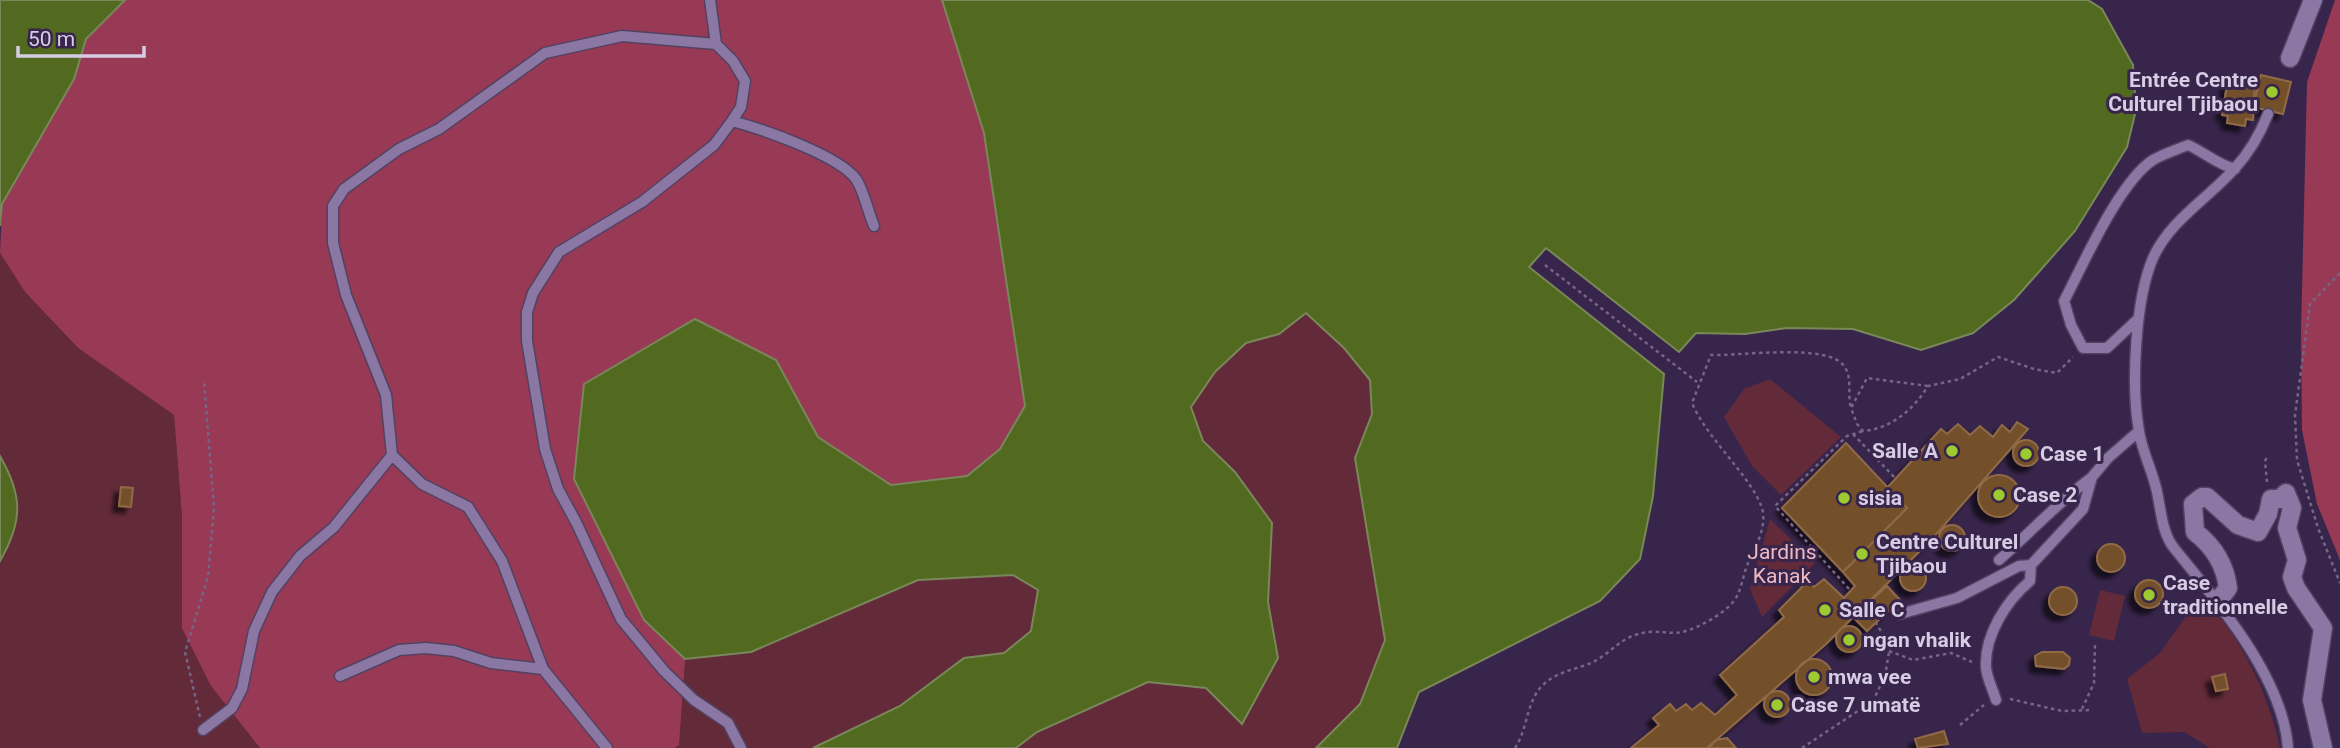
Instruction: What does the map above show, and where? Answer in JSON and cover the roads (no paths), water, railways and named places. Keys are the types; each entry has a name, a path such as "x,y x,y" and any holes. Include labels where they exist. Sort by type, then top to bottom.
{"street":[{"path":"2287,65 2313,0"},
{"path":"2218,601 2228,588 2226,578 2207,539 2195,532 2193,504 2202,497 2207,497 2238,525 2258,532 2268,514 2271,499 2280,499 2287,493 2292,508 2287,528 2297,560 2292,577 2295,588 2323,628 2312,700 2323,748"}],"lane":[{"path":"710,0 716,44 733,61 745,81 741,107 714,145 642,202 559,252 533,293 527,312 527,341 545,449 558,489 621,619 664,671 694,699 728,723 741,748"},
{"path":"607,748 543,669 502,561 468,507 422,484 392,455 386,395 346,295 333,243 333,206 344,189 399,149 439,129 545,53 622,36 716,44"},
{"path":"2268,114 2259,136 2235,169 2174,227 2153,258 2138,319 2136,371 2139,431 2157,491 2162,521 2172,546 2218,601 2260,669 2284,724 2288,748"},
{"path":"732,121 761,129 830,160 856,179 874,226"},
{"path":"2138,319 2107,348 2083,348 2071,325 2064,301 2097,232 2141,172 2153,160 2188,145 2213,156 2223,166 2235,169"},
{"path":"1999,560 2049,516 2064,497 2092,477 2108,458 2139,431"},
{"path":"202,730 232,708 242,689 254,631 272,592 300,556 334,527 392,455"},
{"path":"1996,700 1986,669 1988,648 2000,617 2017,592 2030,581 2031,565 2083,509 2092,477"},
{"path":"1900,614 1956,598 2018,566 2031,565"},
{"path":"340,676 399,650 426,648 454,651 491,663 543,669"}],"place":[{"name":"Entrée Centre Culturel Tjibaou","path":"2272,92"},
{"name":"Salle A","path":"1952,451"},
{"name":"Case 1","path":"2026,454"},
{"name":"Case 2","path":"1999,495"},
{"name":"sisia","path":"1844,498"},
{"name":"Centre Culturel Tjibaou","path":"1862,554"},
{"name":"Case traditionnelle","path":"2149,595"},
{"name":"Salle C","path":"1825,610"},
{"name":"ngan vhalik","path":"1849,640"},
{"name":"mwa vee","path":"1814,677"},
{"name":"Case 7 umatë","path":"1777,705"}],"park label":[{"name":"Jardins Kanak","path":"1782,564"}]}
